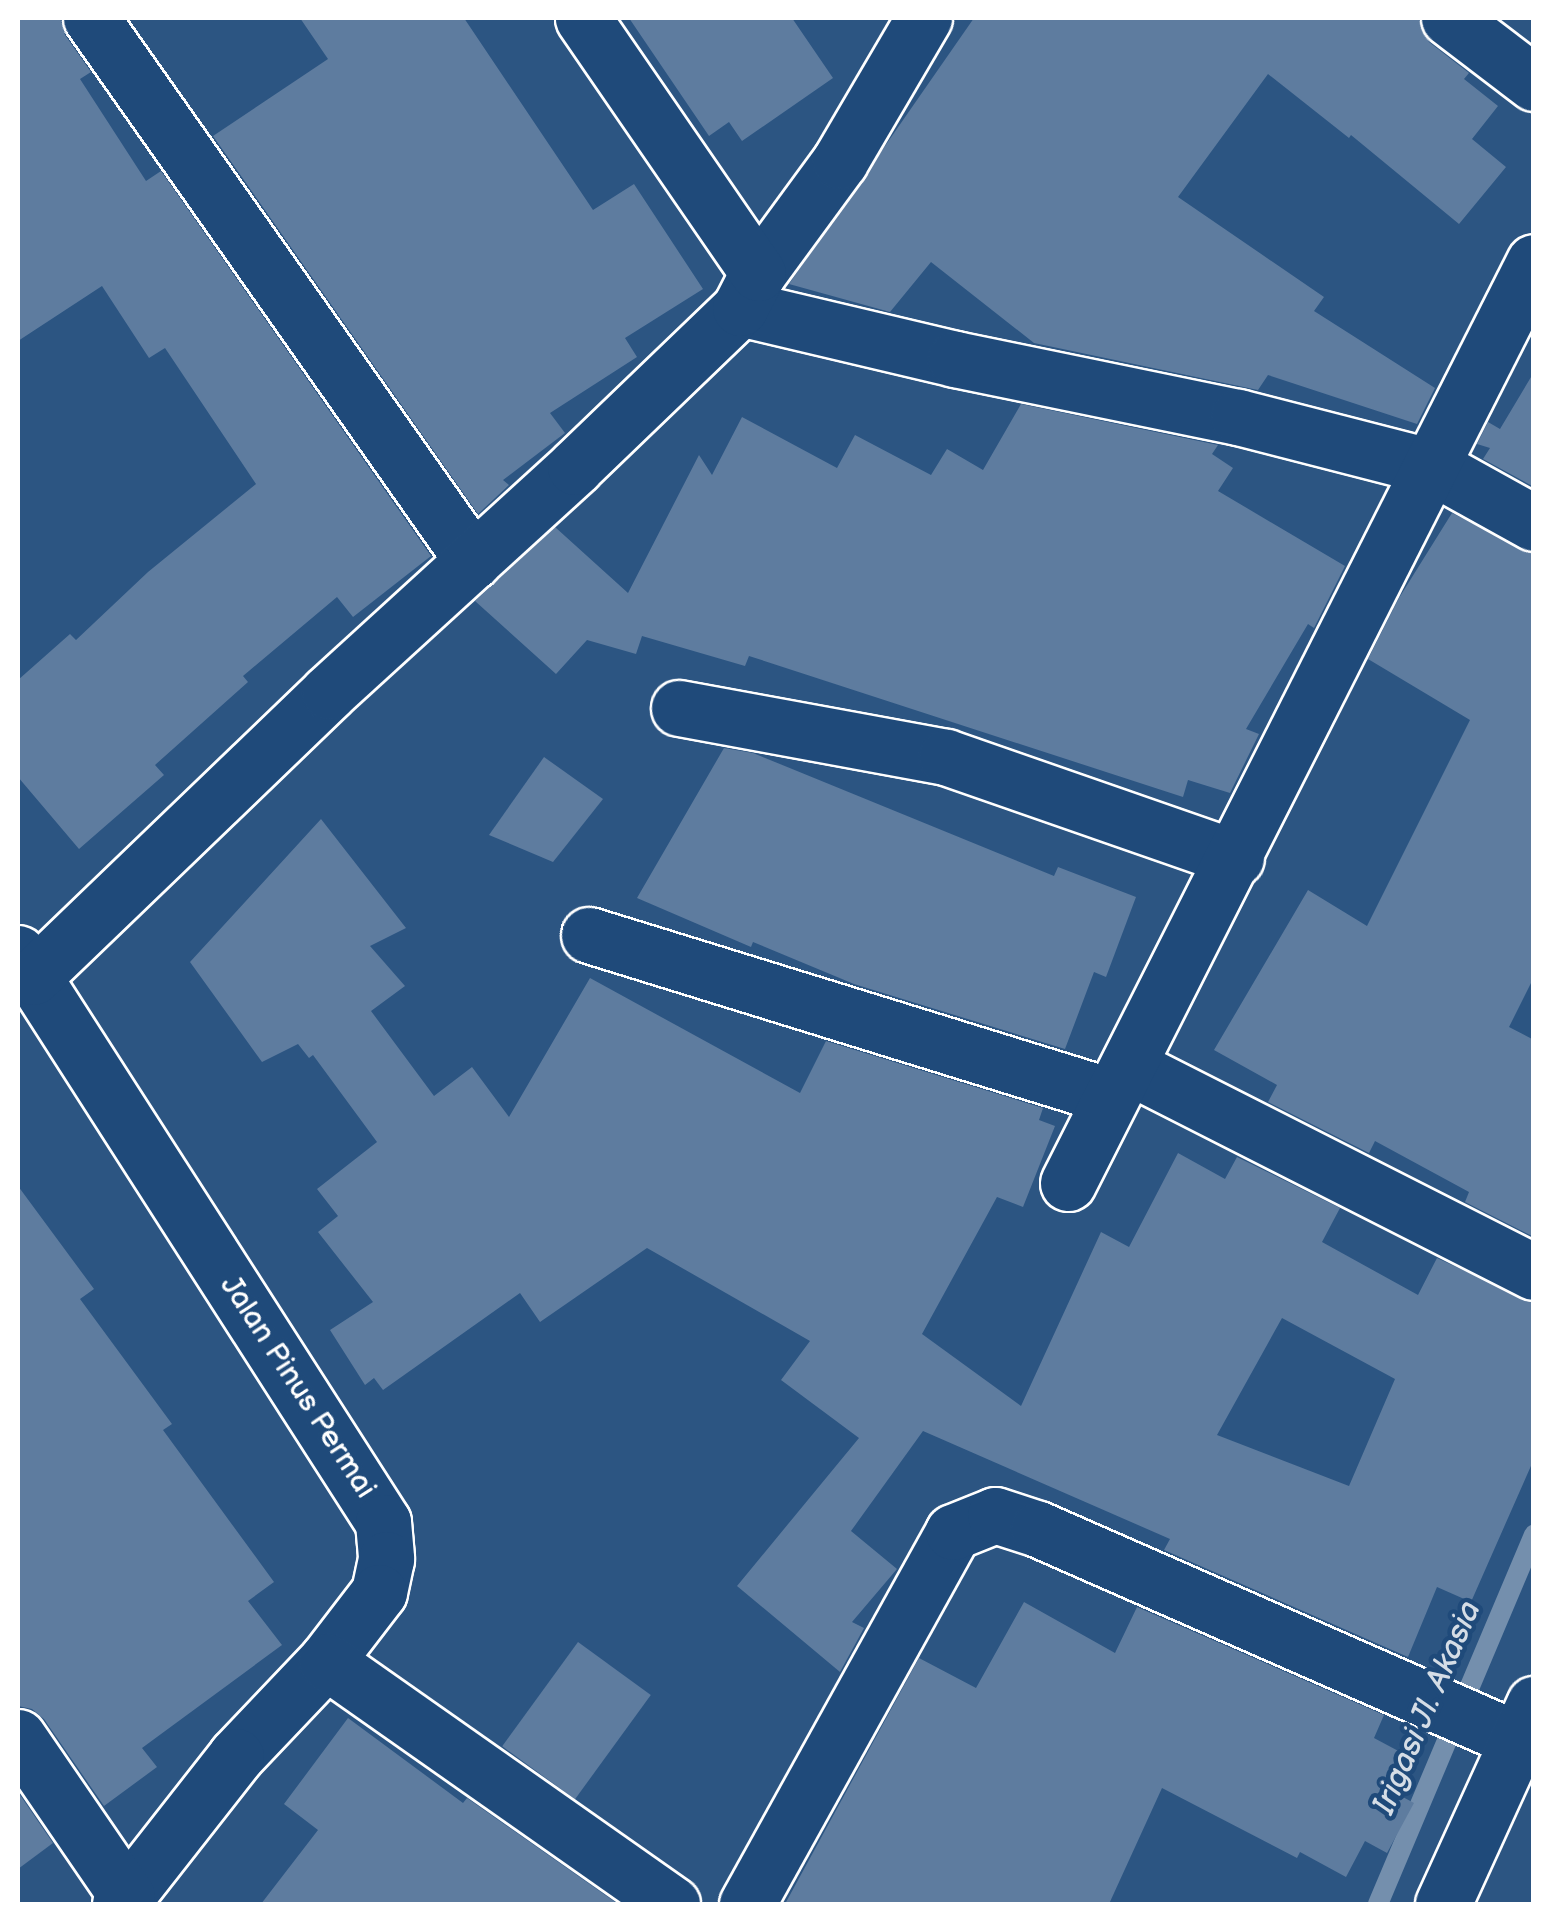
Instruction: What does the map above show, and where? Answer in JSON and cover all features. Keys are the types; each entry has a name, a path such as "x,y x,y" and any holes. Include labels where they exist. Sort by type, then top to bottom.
{"street":[{"path":"91,18 473,561"},
{"path":"583,18 749,290 955,359 1238,417 1433,467 1534,523"},
{"path":"30,995 329,692 473,561 749,290 840,162 924,18"},
{"path":"1449,18 1534,83"},
{"path":"1068,1183 1236,858 1534,262"},
{"path":"679,708 946,758 1236,858"},
{"path":"589,935 1119,1081 1534,1272"},
{"name":"Jalan Pinus Permai","path":"30,995 384,1522 386,1559 379,1592 326,1660 236,1756 124,1900"},
{"path":"747,1904 953,1532 995,1515 1525,1721 1443,1904"},
{"path":"326,1660 672,1904"},
{"path":"18,1737 124,1900"}],"building":[{"path":"18,18 60,18 65,35 91,72 80,79 146,181 161,171 431,556 353,617 337,597 243,676 248,682 155,765 164,775 79,849 18,777 18,680 70,634 76,640 148,572 256,484 165,348 149,358 102,286 18,341"},
{"path":"300,18 464,18 593,210 634,184 703,289 625,338 637,357 550,413 565,433 503,480 509,485 478,514 213,136 328,59"},
{"path":"629,18 792,18 833,78 742,141 729,122 709,136"},
{"path":"974,18 1418,18 1429,42 1469,73 1464,79 1498,106 1472,139 1506,167 1459,224 1351,135 1349,138 1268,74 1178,197 1324,297 1314,311 1435,388 1417,424 1268,375 1258,390 1034,343 931,262 890,312 789,284"},
{"path":"1534,372 1534,487 1483,459 1490,448 1477,444 1488,422 1500,429"},
{"path":"1021,404 1218,445 1212,454 1233,468 1218,491 1345,566 1314,628 1308,624 1246,729 1259,734 1230,793 1188,780 1183,797 749,656 745,666 642,636 636,654 587,640 556,674 475,601 555,527 628,593 699,455 712,475 742,417 837,468 855,435 931,475 947,449 983,470"},
{"path":"1452,513 1534,554 1534,977 1509,1027 1534,1040 1534,1237 1465,1202 1469,1192 1375,1141 1369,1153 1268,1102 1277,1085 1214,1050 1308,890 1367,926 1470,720 1368,659 1399,598"},
{"path":"724,748 753,753 1054,876 1058,867 1136,897 1106,977 1094,972 1065,1049 854,984 753,942 751,947 637,898"},
{"path":"544,757 603,799 553,862 489,835"},
{"path":"321,819 406,928 370,946 405,986 371,1011 434,1096 472,1067 509,1117 590,978 800,1093 826,1041 1043,1108 1039,1120 1055,1126 1023,1207 997,1197 922,1334 1021,1406 1101,1232 1129,1247 1178,1153 1225,1179 1237,1157 1340,1208 1322,1242 1418,1295 1437,1258 1534,1303 1534,1459 1471,1602 1437,1587 1408,1657 1164,1550 1170,1539 923,1431 851,1531 897,1569 852,1622 864,1628 840,1672 737,1586 859,1438 781,1380 810,1341 647,1248 540,1322 520,1293 383,1390 374,1378 365,1385 330,1330 373,1302 318,1232 338,1216 317,1189 377,1142 313,1055 309,1058 298,1044 262,1062 190,962","holes":["1282,1318 1395,1379 1349,1486 1217,1435"]},
{"path":"18,1186 94,1289 80,1299 172,1424 163,1430 274,1582 248,1601 282,1645 142,1748 157,1767 104,1806 44,1719 32,1709 18,1706"},
{"path":"1024,1602 1115,1653 1137,1607 1384,1715 1374,1738 1404,1754 1386,1788 1414,1803 1387,1853 1365,1841 1346,1877 1300,1852 1297,1858 1162,1788 1109,1904 785,1904 919,1658 976,1688"},
{"path":"578,1642 651,1695 575,1799 502,1746"},
{"path":"348,1718 463,1803 467,1798 618,1904 261,1904 318,1830 284,1804"},
{"path":"18,1792 53,1843 18,1869"}],"waterway":[{"name":"Irigasi Jl. Akasia","path":"1378,1904 1534,1535"}]}
